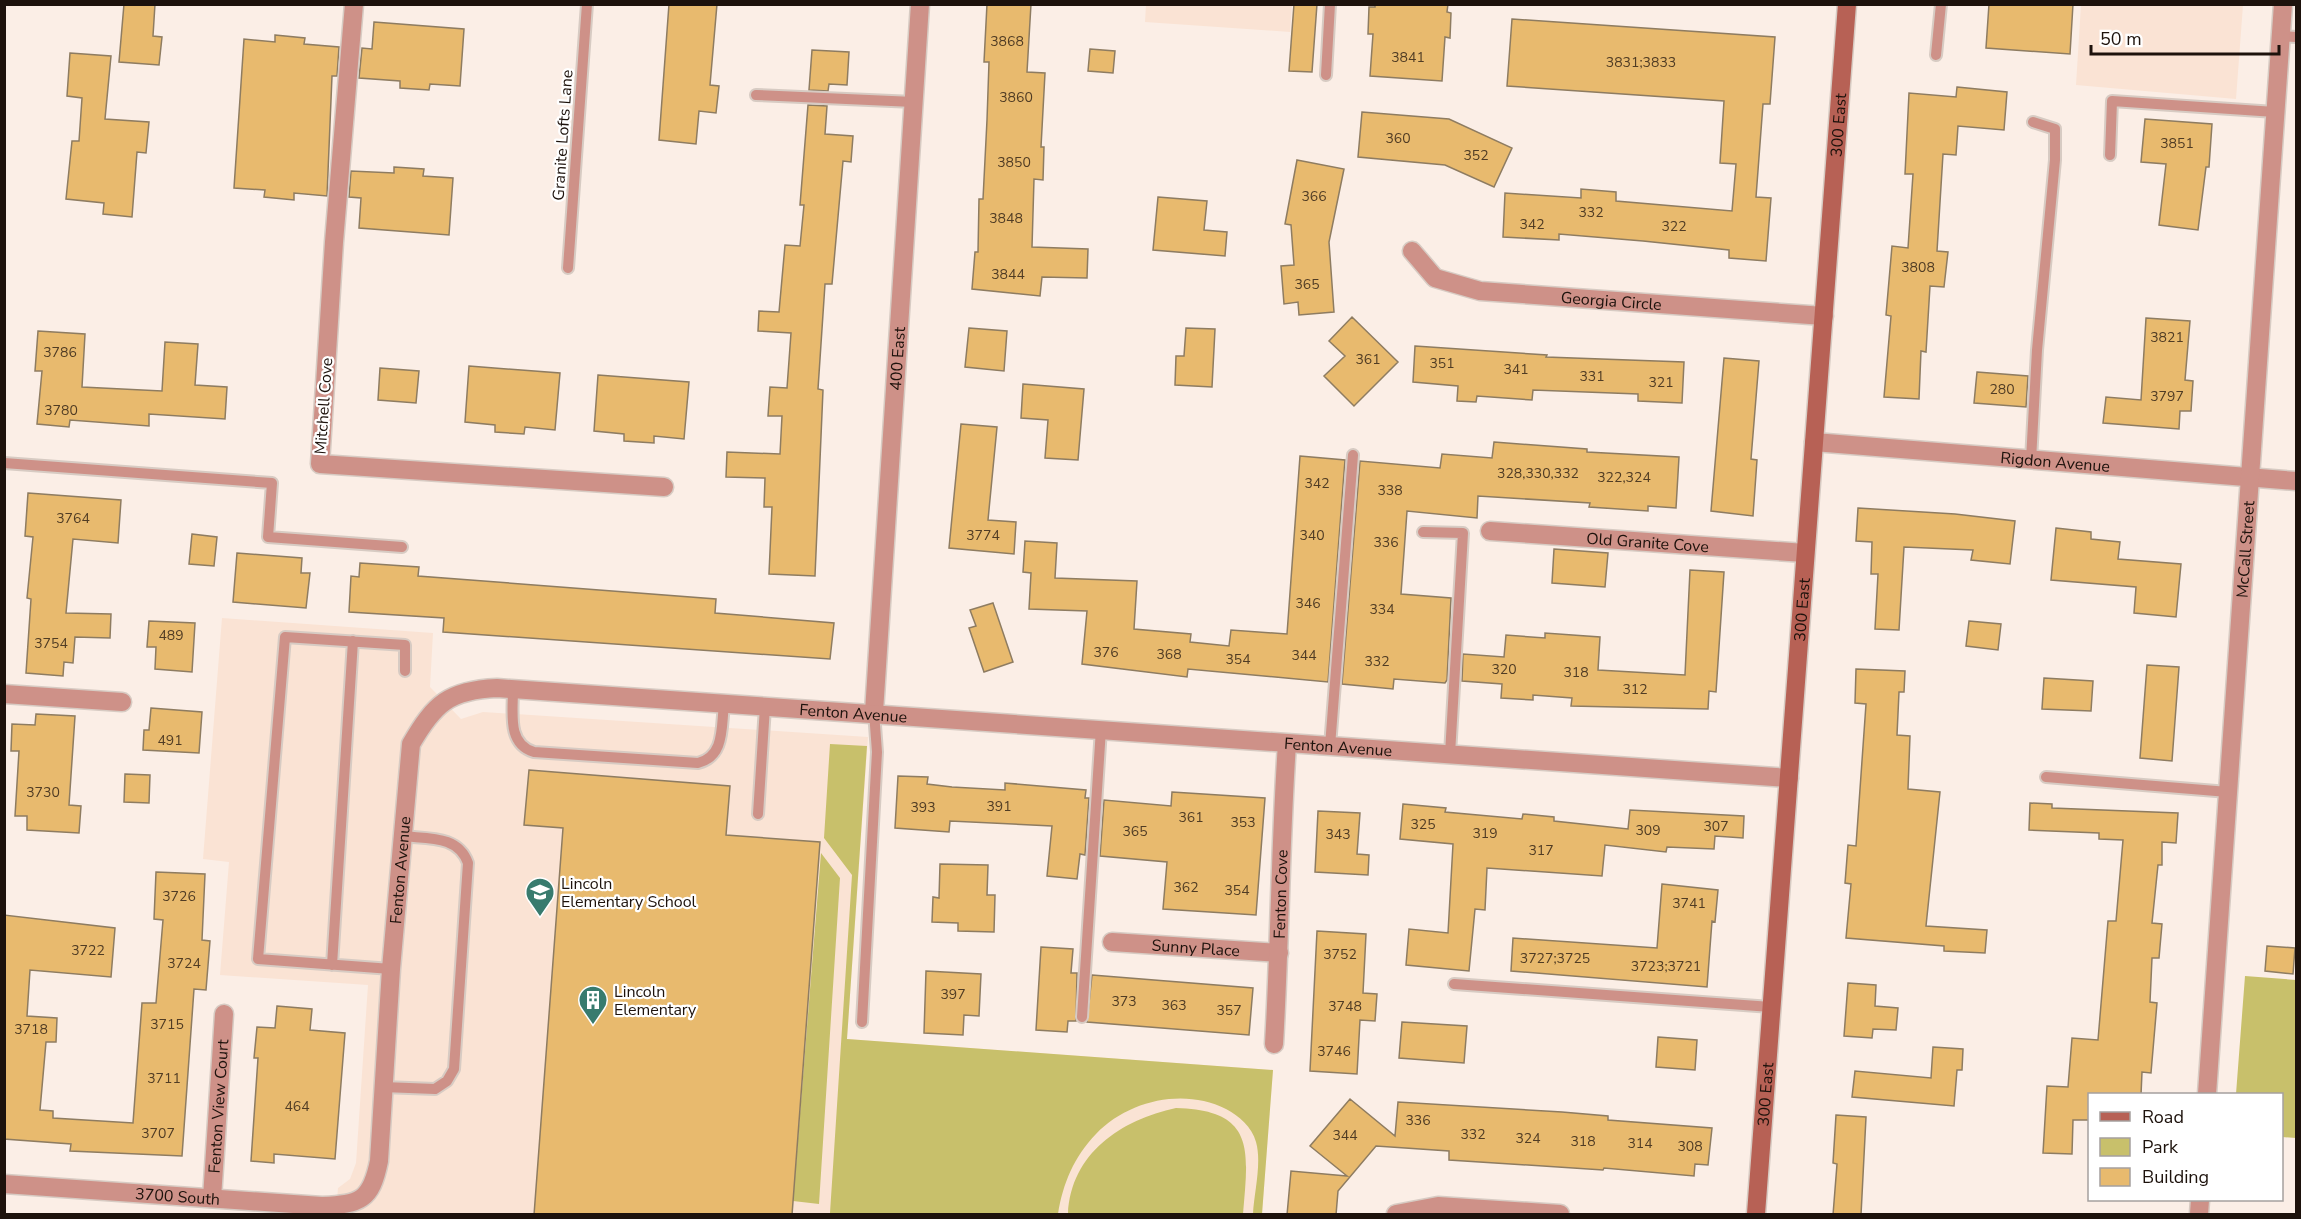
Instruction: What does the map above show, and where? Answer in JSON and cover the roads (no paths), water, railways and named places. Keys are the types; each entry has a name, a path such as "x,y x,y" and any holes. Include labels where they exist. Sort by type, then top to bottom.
{"street":[{"name":"Mitchell Cove","path":"354,4 320,464 664,487"},
{"name":"400 East","path":"874,712 920,4"},
{"name":"300 East","path":"1756,1215 1847,4"},
{"name":"McCall Street","path":"2207,1093 2275,112 2288,36 2283,4"},
{"name":"Georgia Circle","path":"1412,251 1435,278 1480,291 1824,316"},
{"name":"Rigdon Avenue","path":"1814,442 2296,481"},
{"name":"Old Granite Cove","path":"1490,531 1805,553"},
{"name":"Fenton Avenue","path":"353,1209 375,1181 379,1161 391,969 411,744 428,714 451,698 473,689 513,689 724,705 874,712 1287,744 1789,778"},
{"path":"4,694 122,702"},
{"name":"Fenton Cove","path":"1274,1044 1279,953 1280,845 1287,744"},
{"name":"Sunny Place","path":"1112,942 1279,953"},
{"name":"Fenton View Court","path":"212,1198 224,1014"},
{"name":"3700 South","path":"4,1184 353,1209"},
{"path":"1396,1215 1438,1206 1560,1215"}],"lane":[{"name":"Granite Lofts Lane","path":"568,268 587,4"},
{"path":"1326,75 1330,4"},
{"path":"1936,55 1941,4"},
{"path":"756,95 914,102"},
{"path":"2110,155 2112,101 2275,112"},
{"path":"2031,460 2037,350 2055,160 2055,129 2033,122"},
{"path":"1330,746 1353,455"},
{"path":"4,463 272,483 268,537 402,547"},
{"path":"1423,532 1463,533 1450,754"},
{"path":"391,969 258,959 285,637 405,645 405,671"},
{"path":"332,965 353,640"},
{"path":"513,689 514,732 518,743 524,749 546,752 698,763 707,761 718,748 724,705"},
{"path":"758,814 765,707"},
{"path":"862,1022 877,752 874,712"},
{"path":"1082,1017 1101,729"},
{"path":"2046,777 2228,792"},
{"path":"383,1088 435,1089 447,1082 454,1069 458,1018 468,863 463,851 450,843 402,836"},
{"path":"1454,984 1771,1007"}],"place":[{"name":"Lincoln Elementary School","path":"540,918"},
{"name":"Lincoln Elementary","path":"593,1026"}]}
